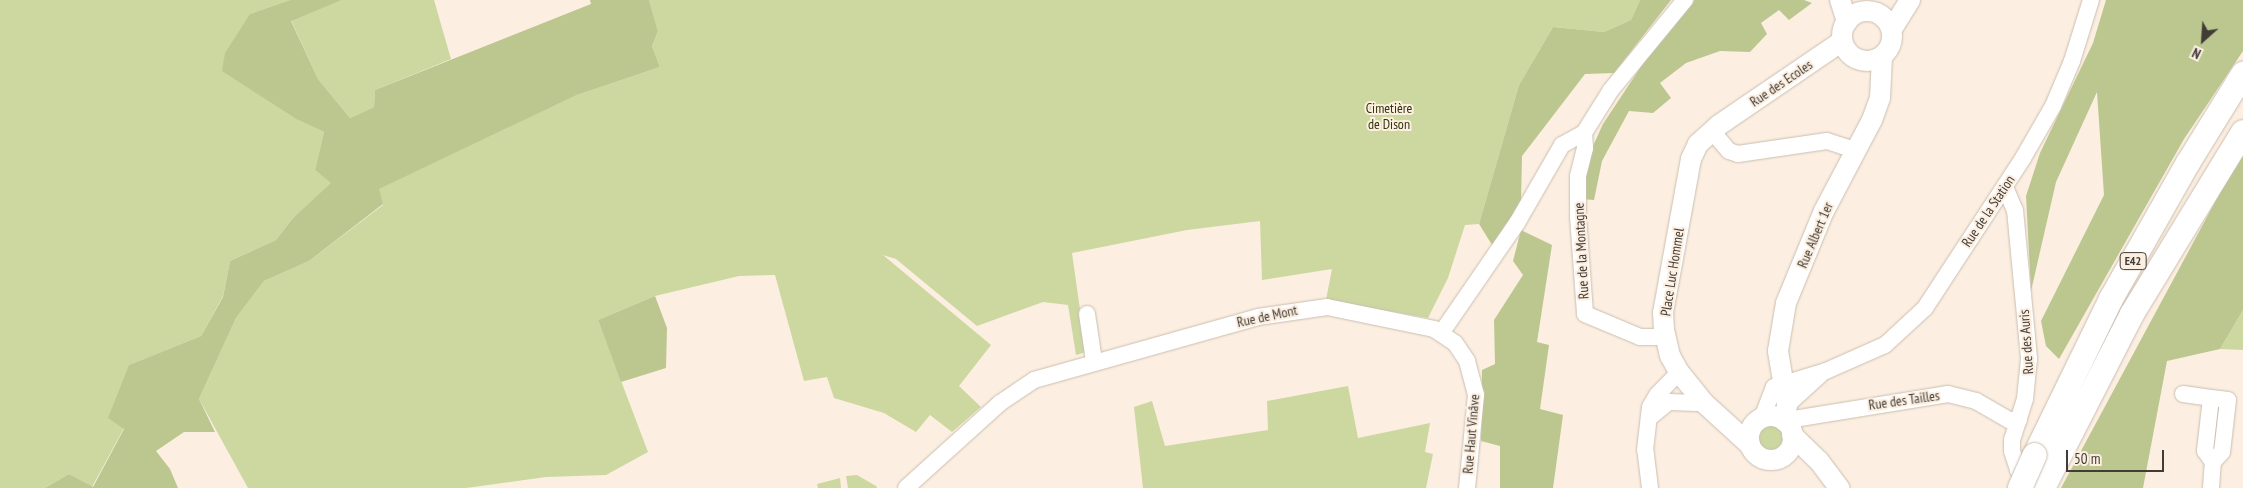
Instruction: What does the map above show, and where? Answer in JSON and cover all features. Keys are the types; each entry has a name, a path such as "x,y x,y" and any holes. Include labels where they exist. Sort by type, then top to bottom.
{"highway":[{"name":"E42","path":"2044,470 2111,299 2188,163 2243,74"},
{"name":"E42","path":"2020,488 2044,470 2132,314 2243,132"}],"main road":[{"path":"1840,0 1844,31 1851,55 1858,60 1874,60 1882,57 1892,44 1892,29 1885,17 1859,5 1844,31"},
{"path":"1892,29 1910,0"},
{"name":"Rue des Ecoles","path":"1691,159 1698,144 1716,128 1844,31"},
{"name":"Rue Albert 1er","path":"1787,421 1778,351 1786,303 1824,211 1857,151 1880,98 1882,57"},
{"name":"Place Luc Hommel","path":"1691,159 1664,306 1665,337 1679,372 1704,404 1749,444"},
{"path":"1762,418 1777,418 1787,421 1836,485 1813,468 1782,457 1762,459 1749,444 1750,431 1762,418"},
{"path":"1782,457 1788,451 1787,421"}],"street":[{"name":"Rue de la Montagne","path":"1442,332 1517,223 1562,145 1584,133 1611,90 1685,0"},
{"name":"Rue de la Station","path":"1782,382 1826,371 1885,345 1915,320 2005,186 2053,106 2072,61 2091,0"},
{"path":"1716,128 1729,151 1738,154 1827,141 1857,151"},
{"name":"Rue de la Montagne","path":"1584,133 1585,148 1578,176 1578,216 1585,314 1640,337 1665,337"},
{"name":"Rue des Auris","path":"2005,186 2015,210 2029,358 2025,399 2012,451 2018,470 2036,488"},
{"name":"Rue de Mont","path":"906,488 1000,403 1034,380 1094,361 1299,309 1327,307 1362,312 1442,332"},
{"path":"1088,314 1094,361"},
{"name":"Rue Haut Vinâve","path":"1442,332 1455,343 1467,361 1474,380 1476,407 1467,488"},
{"name":"Rue de la Station","path":"1787,421 1826,371"},
{"path":"1650,488 1646,450 1649,418 1657,394 1679,372"},
{"path":"1762,418 1771,390 1782,382"},
{"name":"Rue des Tailles","path":"1787,421 1948,394 1976,401 2009,420 2019,420"},
{"path":"2183,394 2236,401 2222,452 2213,462 2211,488"},
{"path":"2211,398 2205,451 2213,462"},
{"path":"1649,418 1670,402 1704,404"}],"green space":[{"path":"0,0 290,0 250,14 298,120 324,132 315,170 332,183 293,218 276,240 230,261 223,296 201,336 129,365 124,428 92,487 69,474 45,488 0,488"},
{"path":"290,0 342,0 291,21 318,79 350,118 374,107 375,90 591,4 590,0 649,0 658,31 652,46 660,67 577,95 379,189 383,204 309,261 264,281 236,318 199,399 215,432 184,432 156,451 170,469 178,488 45,488 69,474 93,487 124,429 108,418 129,365 201,336 223,297 230,261 276,240 293,218 331,183 315,170 324,132 298,120 222,71 225,53 250,14"},
{"path":"342,0 434,0 451,59 375,90 374,107 350,118 318,79 291,20"},
{"name":"Cimetière de Dison","path":"649,0 1640,0 1631,20 1604,32 1553,27 1519,85 1479,224 1465,225 1448,278 1428,318 1326,300 1332,269 1262,280 1260,221 1187,230 1072,253 1086,352 1076,355 1068,305 1043,302 977,326 896,259 883,255 991,345 959,386 981,407 952,432 930,415 916,432 884,413 834,398 827,377 804,381 775,275 739,276 655,296 598,320 648,452 606,475 546,477 466,488 248,488 199,399 236,318 264,281 309,261 383,205 378,189 577,95 660,67 652,46 658,31"},
{"path":"1640,0 1671,0 1614,73 1585,74 1522,156 1521,201 1494,248 1479,224 1519,85 1553,27 1604,32 1631,20"},
{"path":"1694,0 1804,0 1812,3 1789,20 1779,10 1761,23 1767,34 1750,52 1720,51 1686,63 1660,83 1671,98 1653,113 1629,111 1602,161 1594,200 1581,199 1583,168 1603,124 1646,59"},
{"path":"2106,0 2243,0 2243,51 2184,139 2059,359 2046,346 2041,321 2104,195 2097,92 2056,182 2031,291 2026,196 2040,153 2093,43"},
{"path":"2243,156 2243,310 2220,349 2167,361 2143,488 2061,488 2221,191"},
{"path":"1521,230 1552,245 1537,342 1549,345 1540,409 1563,415 1553,488 1500,488 1500,446 1481,441 1482,370 1495,364 1494,320 1523,275 1513,261"},
{"path":"655,296 667,328 666,368 621,382 598,320"},
{"path":"2243,310 2243,350 2220,349"},
{"path":"1348,386 1358,438 1430,423 1425,452 1433,454 1426,488 1143,488 1134,407 1152,401 1165,446 1268,430 1267,401"},
{"path":"1771,426 1779,430 1783,438 1779,446 1771,450 1763,446 1759,438 1763,430"},
{"path":"857,475 877,488 848,488 846,476"},
{"path":"840,478 841,488 818,488 817,484"}]}
